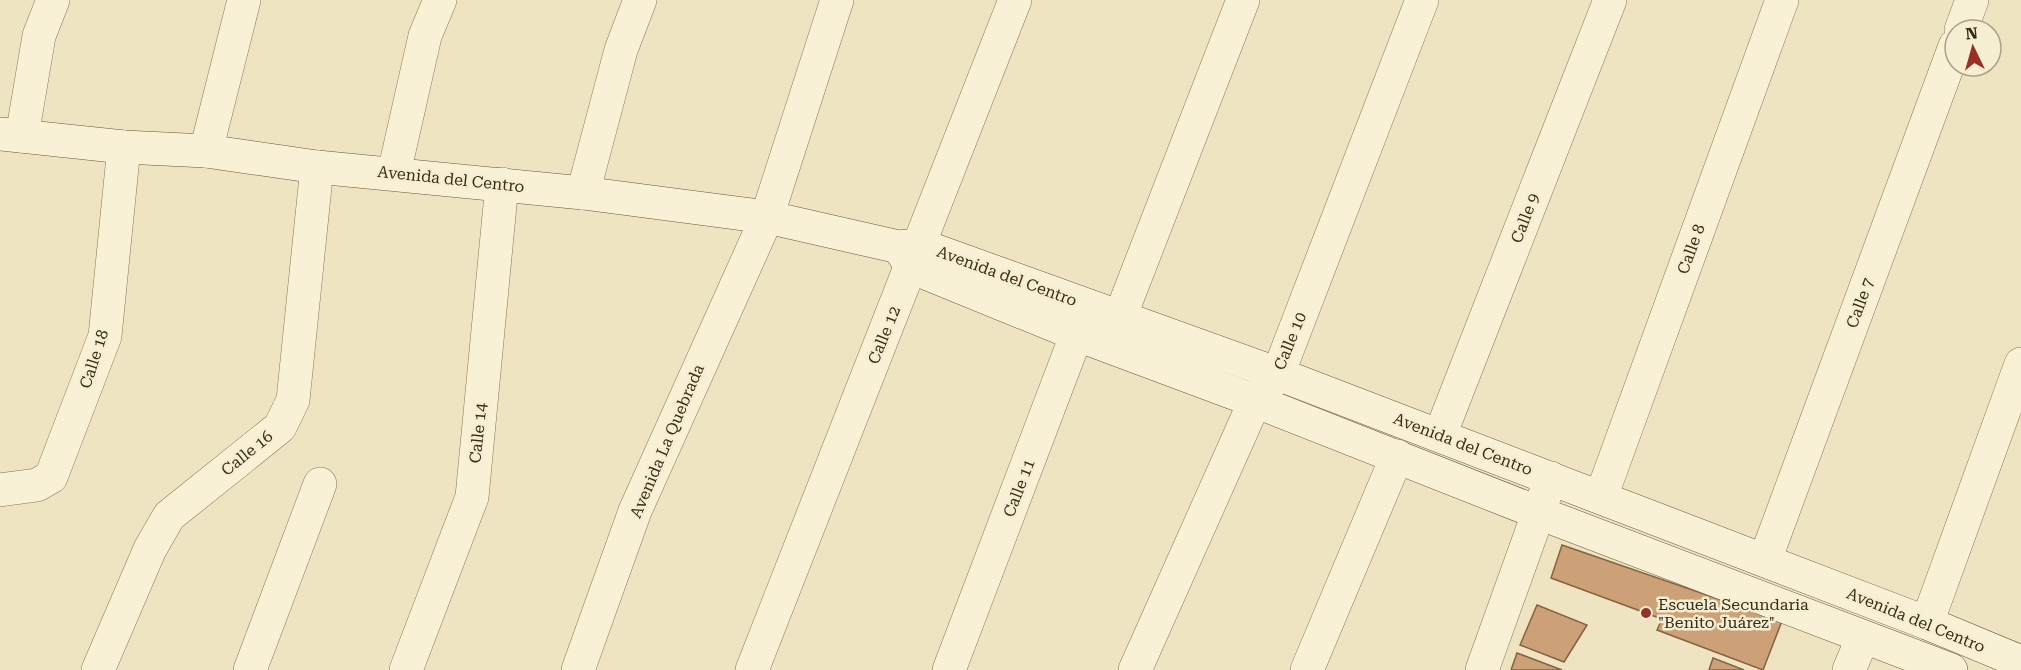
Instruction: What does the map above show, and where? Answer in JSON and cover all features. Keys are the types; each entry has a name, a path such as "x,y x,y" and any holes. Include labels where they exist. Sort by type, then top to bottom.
{"street":[{"path":"11,135 39,36 53,0"},
{"path":"206,151 244,0"},
{"path":"394,173 425,36 440,0"},
{"path":"583,194 621,50 640,0"},
{"name":"Avenida La Quebrada","path":"578,670 635,512 767,218 837,0"},
{"name":"Calle 12","path":"752,670 910,253 1014,0"},
{"path":"1120,317 1243,0"},
{"name":"Calle 10","path":"1135,670 1256,401 1278,374 1422,0"},
{"name":"Calle 9","path":"1440,435 1610,0"},
{"name":"Calle 8","path":"1601,497 1782,0"},
{"path":"1965,18 1972,0"},
{"name":"Calle 7","path":"1765,560 1943,78"},
{"name":"Avenida del Centro","path":"11,135 124,147 206,151 316,167 502,184 767,218 910,253 1083,320 1256,401 1539,513 1951,670"},
{"name":"Calle 18","path":"0,490 37,485 51,477 105,336 124,147"},
{"name":"Calle 16","path":"98,670 150,549 169,516 280,427 293,400 316,167"},
{"name":"Calle 14","path":"406,670 472,497 502,184"},
{"name":"Avenida del Centro","path":"1083,320 1120,317 1278,374 1928,623 2021,662"},
{"name":"Calle 11","path":"949,670 1083,320"},
{"path":"1928,623 2021,364"},
{"path":"1307,670 1397,456"},
{"path":"1482,670 1551,478"},
{"path":"250,670 320,484"},
{"path":"1849,670 1863,637"}],"building":[{"path":"1562,545 1782,621 1763,670 1657,630 1662,619 1551,578"},
{"path":"1537,605 1587,625 1564,662 1520,645"},
{"path":"1517,653 1562,670 1511,670"},
{"path":"1713,658 1744,670 1709,670"}],"place":[{"name":"Escuela Secundaria \"Benito Juárez\"","path":"1646,613"}]}
